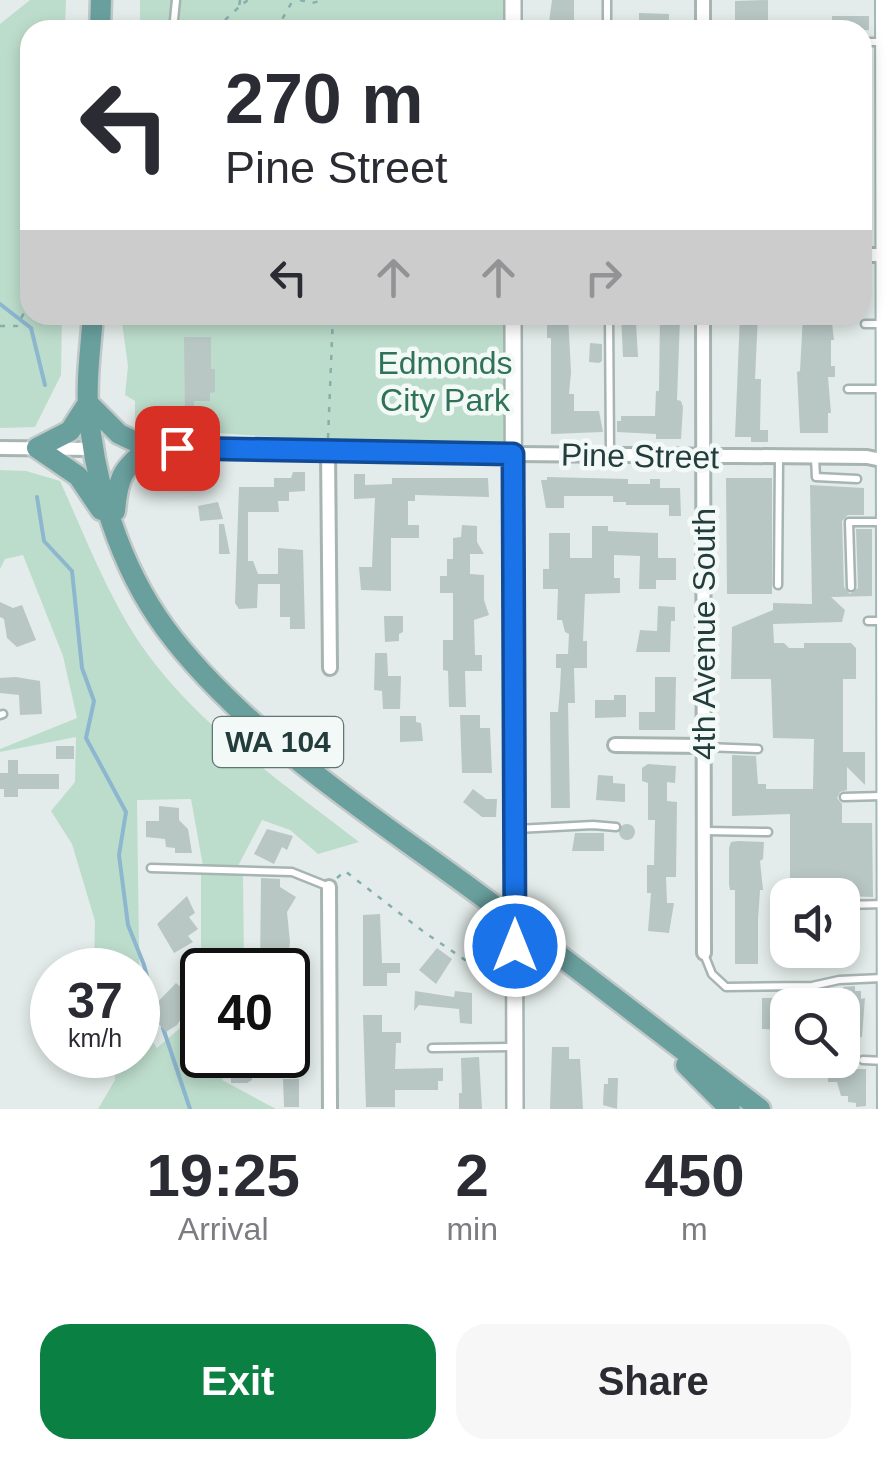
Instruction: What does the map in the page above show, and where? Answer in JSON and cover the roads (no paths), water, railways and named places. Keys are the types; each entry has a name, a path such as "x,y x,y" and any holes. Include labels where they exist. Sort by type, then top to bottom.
{"main road":[{"path":"885,0 888,462 877,621 889,652 887,1109"},
{"name":"WA 104","path":"92,325 88,403 94,449 114,528 132,572 163,626 209,682 250,721 760,1109"},
{"name":"WA 104","path":"90,372 101,325"},
{"path":"88,403 119,434 149,448 124,470 117,486 114,528 78,476 37,448 70,431 88,403"},
{"name":"WA 104","path":"626,1009 730,1109"}],"street":[{"path":"872,255 885,255"},
{"path":"513,325 515,1109"},
{"name":"4th Avenue South","path":"704,325 704,953"},
{"path":"0,448 94,449"},
{"name":"Pine Street","path":"149,448 867,457 888,462"},
{"path":"328,449 330,668"},
{"path":"615,745 704,746"},
{"path":"329,886 330,1109"}],"lane":[{"path":"872,42 885,42"},
{"path":"872,324 886,324"},
{"path":"608,325 610,456"},
{"path":"848,389 886,389"},
{"path":"815,457 816,476 858,479"},
{"path":"778,585 780,458"},
{"path":"851,587 849,522 886,522"},
{"path":"704,746 758,750"},
{"path":"844,797 889,796"},
{"path":"515,829 616,827"},
{"path":"704,830 768,832"},
{"path":"151,868 292,872 329,886"},
{"path":"860,905 887,904"},
{"path":"704,953 712,974 726,987 812,986 839,980 888,978"},
{"path":"432,1048 515,1047"},
{"path":"863,1060 888,1060"}],"waterway":[{"path":"0,304 20,319"},
{"path":"27,325 45,385"},
{"path":"37,497 44,541 72,571 82,668 94,701 86,738 126,812 119,855 128,925 137,948"},
{"path":"163,1028 190,1109"}],"park label":[{"name":"Edmonds City Park","path":"445,382"}]}
